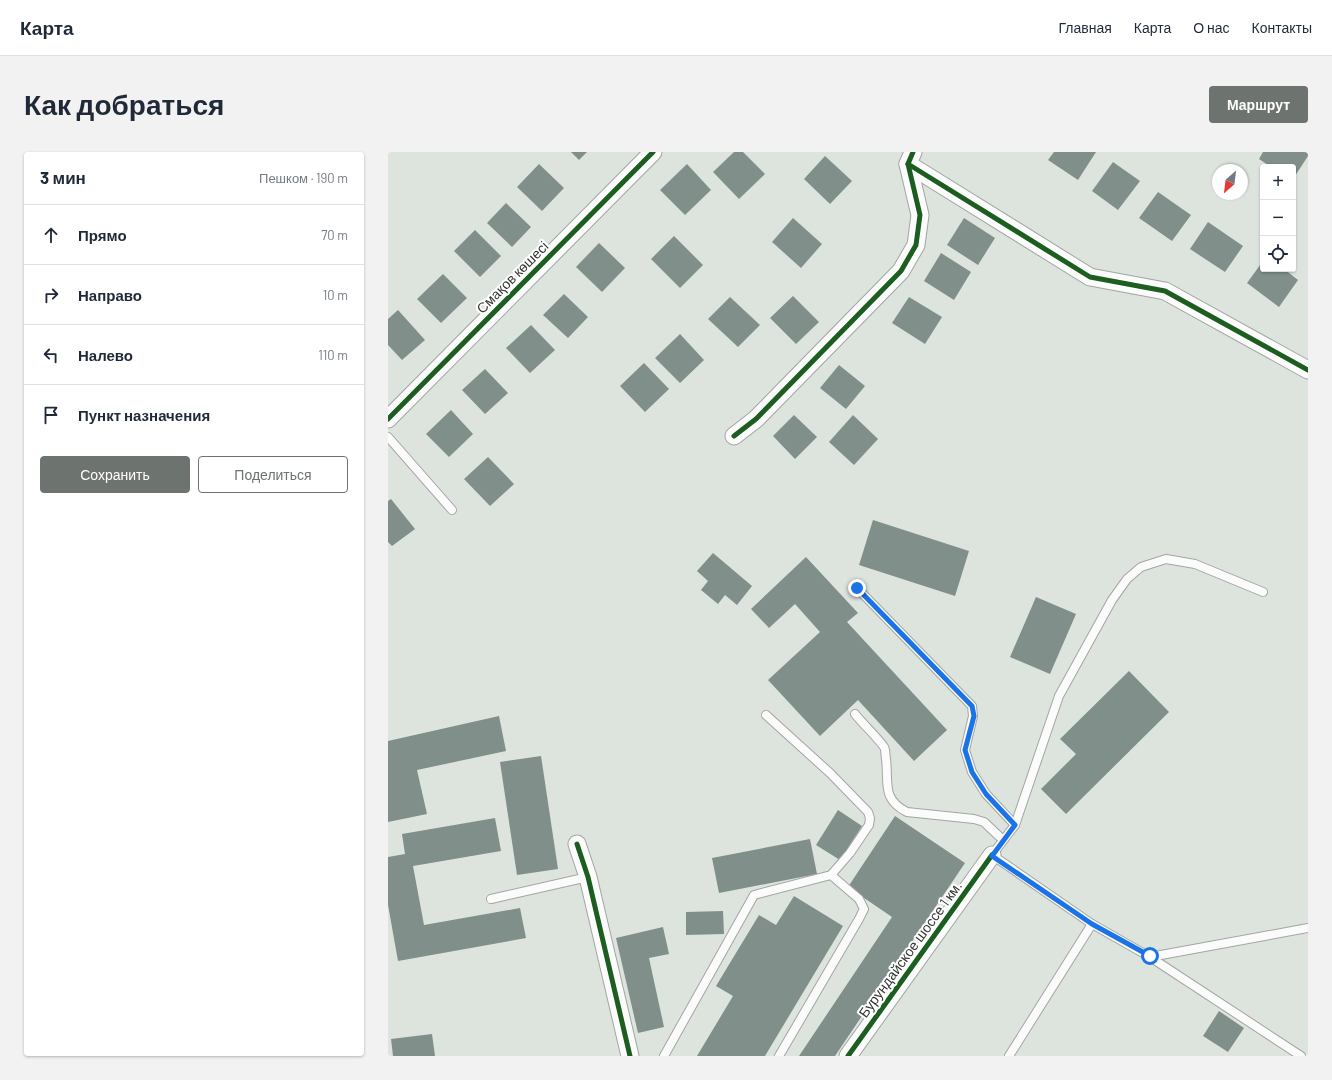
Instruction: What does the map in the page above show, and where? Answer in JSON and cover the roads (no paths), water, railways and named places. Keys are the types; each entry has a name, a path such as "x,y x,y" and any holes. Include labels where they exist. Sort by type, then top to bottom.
{"street":[{"name":"Смақов көшесі","path":"388,419 653,152"},
{"path":"911,158 1090,277 1165,291 1308,370"},
{"path":"734,436 756,418 901,271 916,245 920,214 911,158"},
{"path":"577,844 588,877 630,1056"},
{"name":"Бурундайское шоссе 1 км.","path":"848,1056 992,856"}],"lane":[{"path":"388,437 452,510"},
{"path":"1263,592 1195,564 1166,559 1141,567 1127,578 1112,600 1059,696 1015,825 992,856 1092,924 1150,956 1301,1056"},
{"path":"857,588 972,706 974,716 965,750 972,772 986,794 1015,825"},
{"path":"855,714 884,747 887,766 886,785 891,800 900,808 907,812 974,819 984,822 1004,840"},
{"path":"664,1056 754,895 831,875 850,853 869,825 870,818 868,812 830,773 766,715"},
{"path":"779,1056 864,909 859,899 831,875"},
{"path":"491,899 588,877"},
{"path":"1009,1056 1092,924"},
{"path":"1150,956 1308,928"}]}
